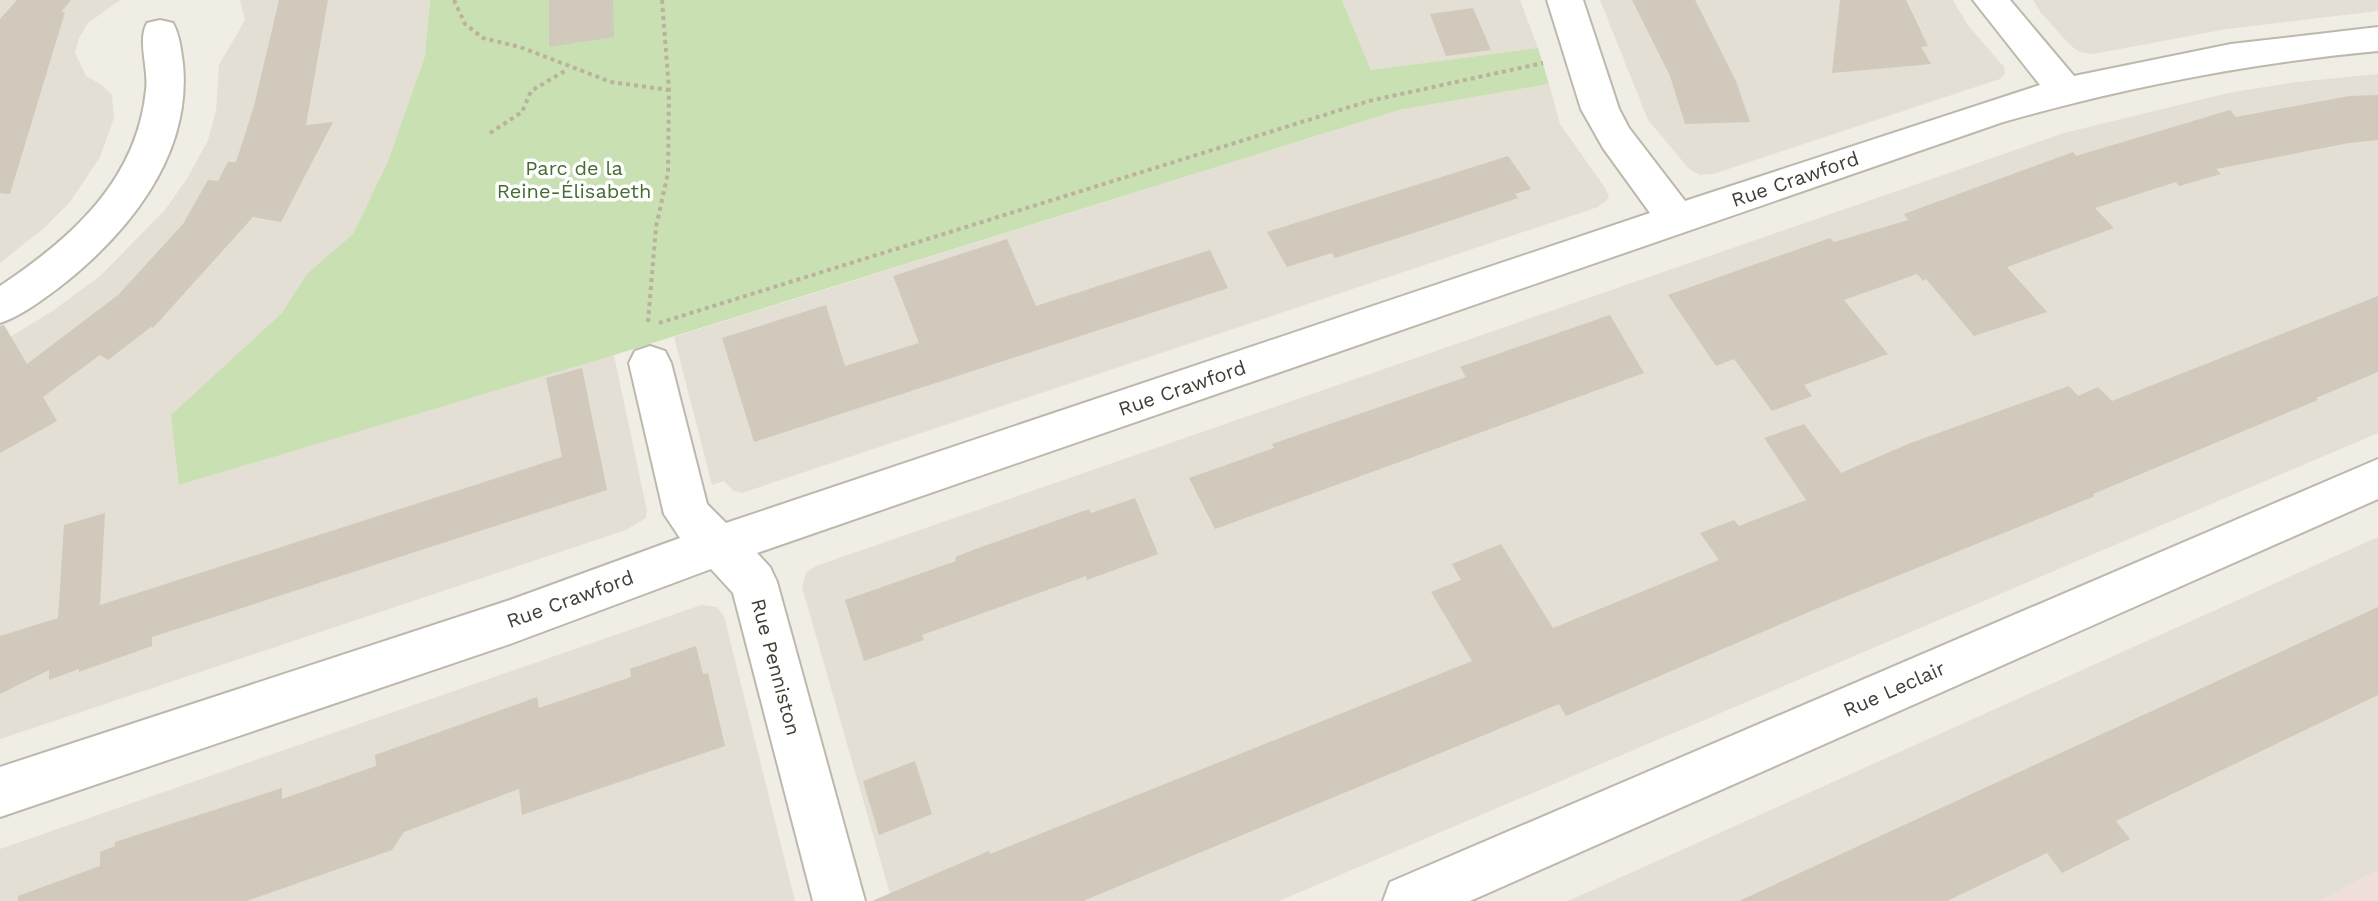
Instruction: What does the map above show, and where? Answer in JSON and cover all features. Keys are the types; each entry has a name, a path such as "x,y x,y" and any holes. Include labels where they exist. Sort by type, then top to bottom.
{"street":[{"path":"1565,0 1600,109 1616,138 1677,219"},
{"path":"1991,0 2065,90"},
{"path":"0,307 49,273 95,233 137,176 156,138 163,111 165,90 160,32"},
{"name":"Rue Crawford","path":"0,792 510,622 719,546 2065,90 2279,48 2378,39"},
{"name":"Rue Penniston","path":"650,363 687,514 754,582 839,901"},
{"name":"Rue Leclair","path":"1409,901 2378,478"}],"path":[{"path":"454,0 457,14 475,34 637,90 669,90"},
{"path":"662,0 669,90 668,173 656,227 648,326 1369,101 1548,62"},
{"path":"490,133 521,115 530,104 531,91 569,68"}],"shaded area":[{"path":"0,0 120,0 88,23 75,53 86,76 112,95 114,118 100,157 70,202 44,228 0,263"},
{"path":"240,0 430,0 425,56 388,161 353,234 308,274 179,485 614,355 646,518 626,530 0,739 0,343 51,312 100,276 165,210 208,140 216,111 219,65 245,20"},
{"path":"1342,0 1520,0 1538,48 1371,70"},
{"path":"1600,0 1953,0 1967,24 2004,67 2005,74 2000,79 1713,174 1700,175 1689,169 1648,120"},
{"path":"2033,0 2378,0 2378,11 2227,29 2093,54 2080,52 2071,46"},
{"path":"2378,74 2378,433 1279,901 892,901 802,587 806,573 816,566 2064,133 2228,93"},
{"path":"1549,84 1560,124 1606,189 1609,198 1598,207 742,493 734,491 724,481 712,485 674,337 1399,110"},
{"path":"2378,537 2378,870 2319,901 1568,901"},
{"path":"701,605 717,607 724,616 795,901 0,901 0,849"},
{"path":"2378,870 2378,901 2319,901"}],"green space":[{"name":"Parc de la Reine-Élisabeth","path":"430,0 1342,0 1371,70 1538,48 1549,84 1399,110 598,360 179,485 171,415 282,313 307,274 353,234 388,161 425,56"}],"building":[{"path":"17,0 71,0 61,12 65,12 10,194 0,193 0,19"},
{"path":"279,0 328,0 306,125 333,122 281,222 253,217 153,328 108,360 100,355 43,397 57,421 0,453 0,326 4,325 27,364 118,295 183,224 208,180 218,181 228,162 236,162 254,106"},
{"path":"549,0 613,0 614,37 549,47"},
{"path":"1632,0 1695,0 1736,81 1750,122 1685,124 1670,76"},
{"path":"1840,0 1906,0 1928,46 1921,47 1931,64 1832,73"},
{"path":"1473,8 1491,50 1446,56 1430,14"},
{"path":"2378,95 2378,140 2216,169 2221,174 2179,186 2176,182 2095,208 2114,228 2007,267 2047,312 1974,336 1926,279 1923,281 1917,274 1844,300 1888,354 1804,385 1812,396 1772,411 1734,359 1716,366 1668,295 1830,238 1834,242 1908,220 1904,214 2073,152 2076,156 2230,110 2236,117 2349,96"},
{"path":"1508,156 1531,189 1515,194 1518,198 1335,258 1332,253 1287,267 1267,232"},
{"path":"1007,239 1036,306 1210,250 1228,288 754,442 722,338 826,305 845,366 919,343 893,276"},
{"path":"2378,296 2378,372 2093,494 2095,496 1830,603 1566,716 1559,704 1083,901 872,901 989,851 990,854 1472,661 1431,592 1461,580 1452,564 1501,544 1553,628 1719,560 1700,533 1734,520 1739,526 1806,500 1764,438 1804,424 1841,473 1908,444 2069,386 2078,396 2098,387 2112,401"},
{"path":"1610,315 1644,373 1215,529 1189,478 1274,448 1272,444 1466,377 1460,367"},
{"path":"582,368 607,490 152,637 152,646 79,672 79,669 49,680 49,670 0,694 0,636 58,618 64,525 105,513 100,605 562,457 546,378"},
{"path":"1135,498 1158,554 1087,580 1086,576 922,635 924,640 864,661 845,600 1089,509 1091,513"},
{"path":"2378,607 2378,695 2116,821 2130,839 2062,873 2047,853 1947,901 1739,901"},
{"path":"696,646 703,674 708,673 725,746 522,815 519,789 404,832 392,850 247,901 18,901 18,896 100,866 100,852 115,846 115,842 282,788 282,799 376,766 375,755 537,697 539,708 631,677 630,669"},
{"path":"915,761 932,814 879,835 863,781"}]}
